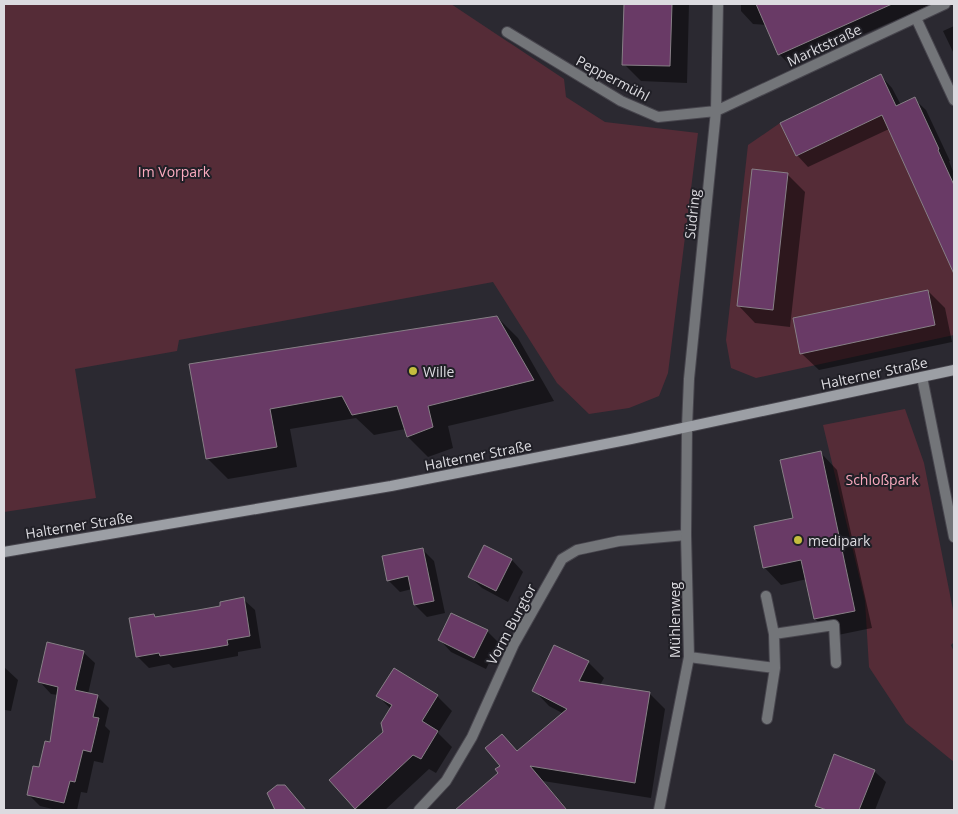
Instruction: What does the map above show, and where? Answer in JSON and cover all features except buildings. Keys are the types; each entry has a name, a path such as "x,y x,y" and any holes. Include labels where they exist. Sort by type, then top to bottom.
{"main road":[{"name":"Halterner Straße","path":"4,552 391,486 687,427 954,370"}],"street":[{"name":"Südring","path":"687,427 689,379 716,111 718,4"},
{"name":"Marktstraße","path":"716,111 945,4"},
{"path":"916,18 954,100"},
{"name":"Peppermühl","path":"507,32 621,101 658,117 716,111"},
{"path":"922,377 954,537"},
{"name":"Mühlenweg","path":"659,810 689,657 686,535 687,427"},
{"name":"Vorm Burgtor","path":"419,810 446,781 472,737 514,644 562,559 578,550 619,541 686,535"},
{"path":"766,596 774,634 775,668 767,719"},
{"path":"774,634 834,625 836,663"},
{"path":"689,657 775,668"}],"green space":[{"name":"Im Vorpark","path":"4,4 451,4 564,79 566,97 605,122 698,133 668,373 659,396 629,408 589,414 557,383 493,282 179,340 177,351 75,369 96,498 4,512"},
{"path":"882,115 951,266 954,265 954,335 756,378 731,368 726,340 748,145 780,123 796,156"},
{"name":"Schloßpark","path":"905,409 924,463 954,615 954,642 951,645 954,652 954,762 906,723 869,667 865,601 823,425"}],"place":[{"name":"Wille","path":"413,371"},
{"name":"medipark","path":"798,540"}]}
